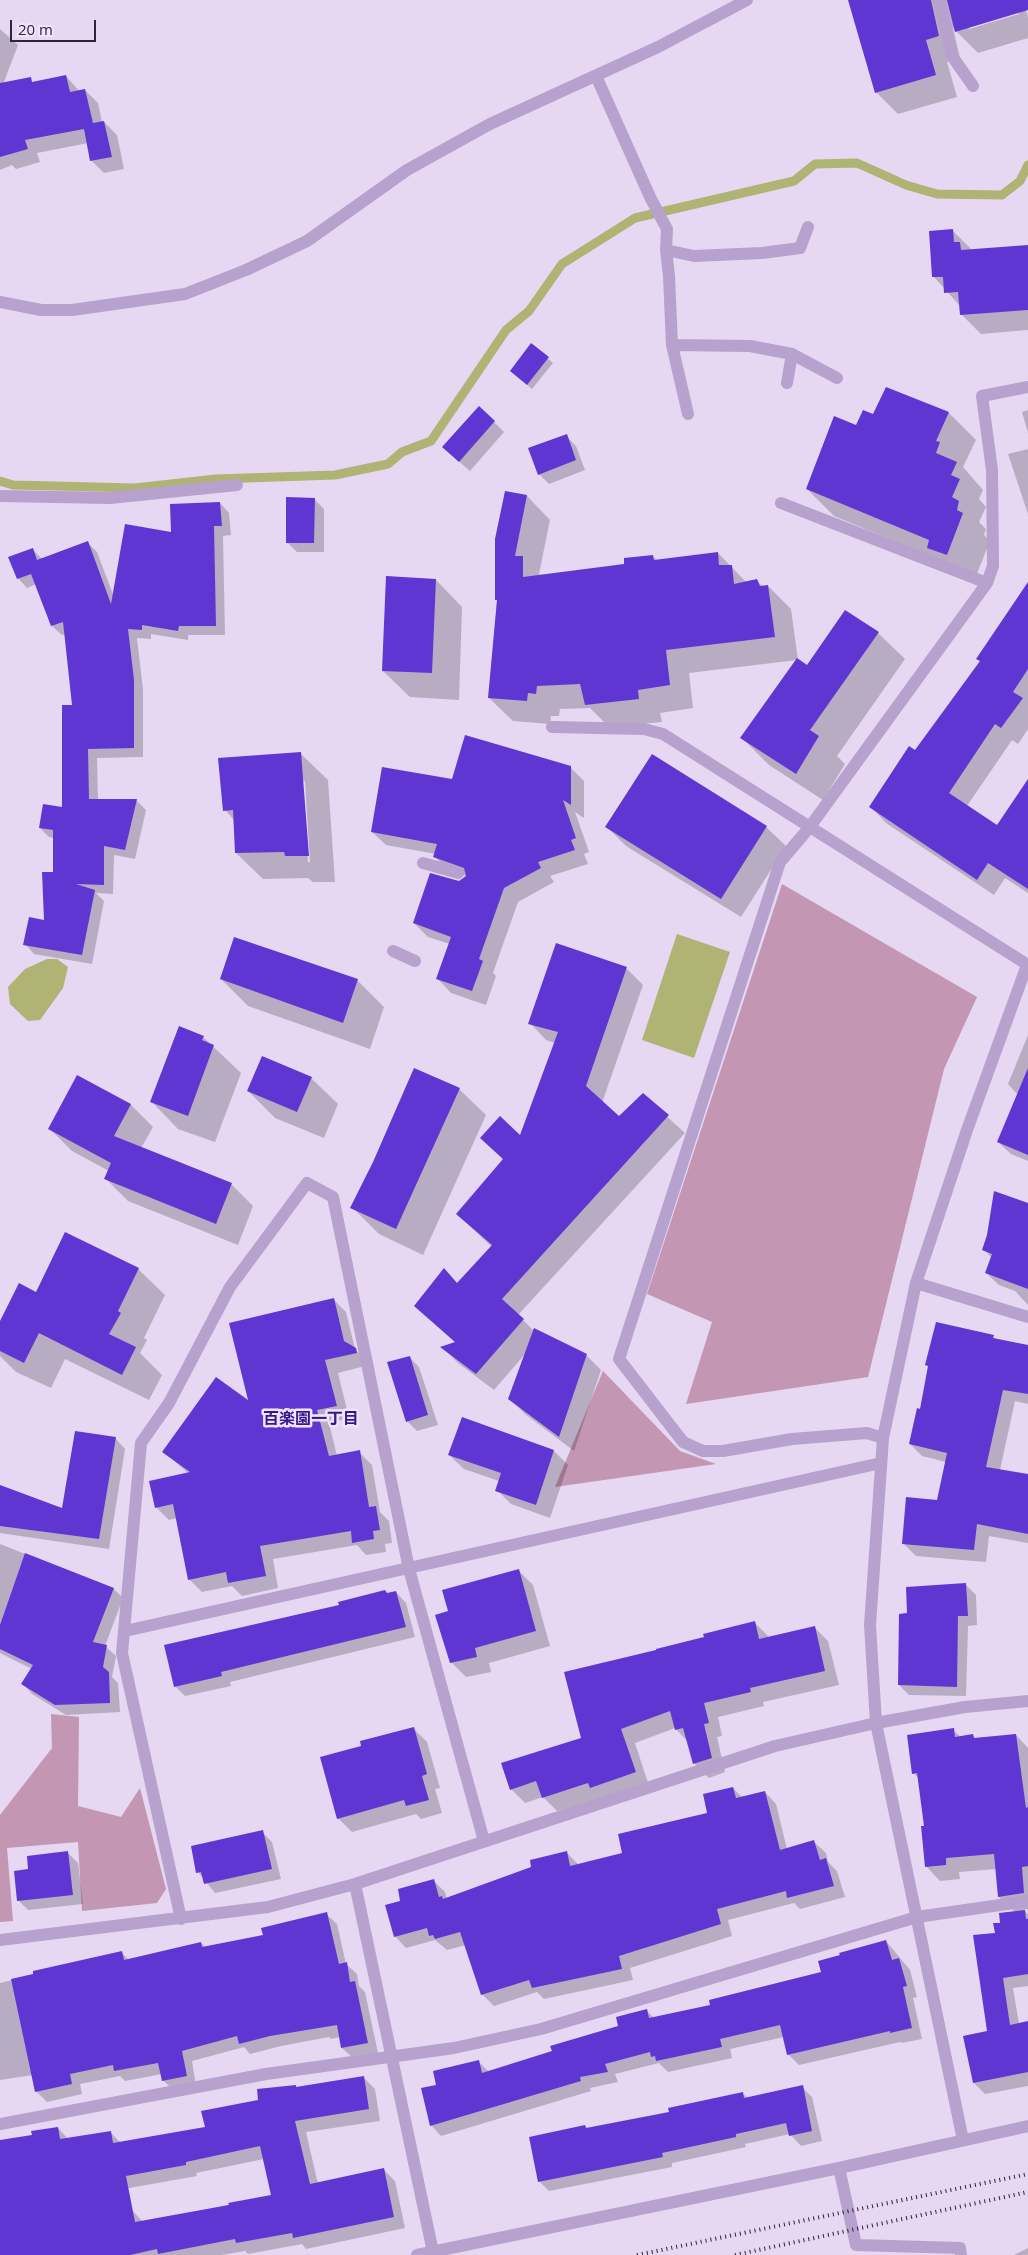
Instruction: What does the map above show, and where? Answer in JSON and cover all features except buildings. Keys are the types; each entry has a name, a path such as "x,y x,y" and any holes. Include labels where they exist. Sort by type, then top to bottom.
{"street":[{"path":"0,302 41,310 72,310 185,294 246,270 307,241 407,170 490,124 658,48 747,0"},
{"path":"939,0 952,56 973,86"},
{"path":"596,76 650,197 668,229 666,250 672,345 688,414"},
{"path":"666,250 694,256 762,253 800,248 808,227"},
{"path":"672,345 750,346 792,354 837,378"},
{"path":"787,383 792,354"},
{"path":"883,1438 867,1434 792,1439 723,1451 703,1451 682,1442 619,1358 780,862 810,828 987,583 993,566 992,470 982,396 1028,387"},
{"path":"0,496 110,498 236,485"},
{"path":"781,503 987,583"},
{"path":"552,727 644,729 664,734 1027,965 967,1130 916,1283 883,1438 870,1625 876,1723 963,2140"},
{"path":"423,863 458,873"},
{"path":"393,951 416,961"},
{"path":"181,1919 122,1653 141,1443 169,1403 230,1287 307,1183 333,1197 409,1569 484,1841"},
{"path":"916,1283 1028,1317"},
{"path":"125,1631 881,1463"},
{"path":"0,1940 268,1907 355,1884 775,1746 876,1723 965,1707 1028,1701"},
{"path":"355,1884 390,2057 433,2252"},
{"path":"0,2124 266,2074 454,2048 541,2029 917,1917 1028,1901"},
{"path":"417,2255 839,2168 1028,2126"},
{"path":"839,2168 856,2245 961,2252"}],"shaded area":[{"path":"782,884 977,997 944,1069 868,1377 686,1404 712,1322 647,1294"},
{"path":"677,934 730,952 694,1058 642,1040"},
{"path":"47,959 57,959 68,967 63,988 40,1020 28,1021 10,1004 8,987 25,969"},
{"path":"603,1371 680,1451 716,1464 555,1487"},
{"path":"51,1714 79,1717 78,1806 121,1817 140,1788 166,1889 157,1903 82,1911 78,1842 7,1848 13,1921 0,1922 0,1815 52,1748"}],"waterway":[{"path":"0,481 13,485 135,488 216,479 335,475 388,464 402,452 431,441 506,330 529,311 562,264 635,218 794,181 815,164 857,163 906,185 937,194 1002,195 1020,181 1028,165"}],"railway":[{"path":"637,2255 1028,2174"},
{"path":"735,2255 1028,2192"}],"district":[{"name":"百楽園一丁目","path":"311,1419"}]}
